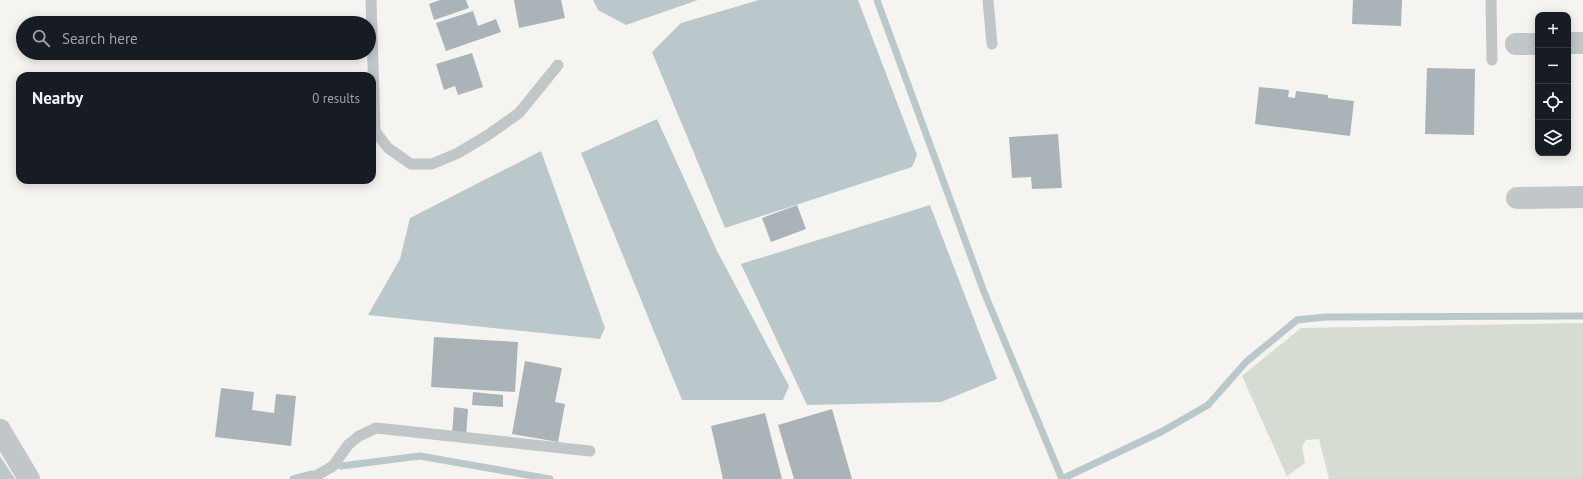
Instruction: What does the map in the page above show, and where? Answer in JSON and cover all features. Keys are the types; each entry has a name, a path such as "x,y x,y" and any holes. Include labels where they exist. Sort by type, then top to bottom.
{"street":[{"path":"1571,44 1583,43"},
{"path":"1516,44 1535,44"},
{"path":"1517,198 1583,197"},
{"path":"0,430 29,479"}],"lane":[{"path":"371,0 371,16"},
{"path":"988,0 992,44"},
{"path":"1491,0 1492,60"},
{"path":"373,60 373,72"},
{"path":"376,132 388,148 411,164 432,164 458,154 519,113 558,65"},
{"path":"307,479 316,476 333,466 348,445 359,436 376,428 590,451"}],"shaded area":[{"path":"593,0 698,0 626,25 598,10"},
{"path":"759,0 858,0 917,155 912,167 725,228 652,52 681,23"},
{"path":"657,119 717,251 789,386 783,400 682,400 581,153"},
{"path":"541,151 605,328 600,339 368,315 400,259 410,218"},
{"path":"930,205 997,379 941,402 807,405 741,264"},
{"path":"1583,323 1583,479 1329,479 1319,439 1306,440 1302,447 1305,463 1287,476 1242,376 1301,328"},
{"path":"0,456 15,479 0,479"}],"building":[{"path":"440,0 466,0 469,8 434,20 429,4"},
{"path":"514,0 561,0 565,18 519,28"},
{"path":"1353,0 1402,0 1401,26 1352,24"},
{"path":"473,11 478,26 496,19 501,32 446,51 436,23"},
{"path":"472,53 483,87 458,95 455,86 444,90 436,64"},
{"path":"1427,68 1475,69 1474,135 1425,134"},
{"path":"1259,87 1289,90 1288,97 1295,98 1296,91 1328,95 1328,98 1354,101 1350,136 1255,124"},
{"path":"1058,134 1062,188 1032,189 1031,177 1012,178 1009,137"},
{"path":"797,205 806,229 771,242 762,218"},
{"path":"434,337 518,342 515,392 431,387"},
{"path":"525,361 562,368 555,402 565,404 558,442 512,434"},
{"path":"221,388 254,392 252,410 274,413 276,394 296,396 291,446 215,437"},
{"path":"473,392 503,395 503,407 472,405"},
{"path":"454,407 468,409 466,436 452,435"},
{"path":"832,409 852,479 794,479 778,425"},
{"path":"765,413 782,479 723,479 711,426"}],"waterway":[{"path":"877,0 984,292 1062,479"},
{"path":"1062,479 1161,432 1208,405 1246,362 1297,320 1325,317 1583,316"},
{"path":"341,466 420,456 550,479"},
{"path":"293,479 312,474"}]}
